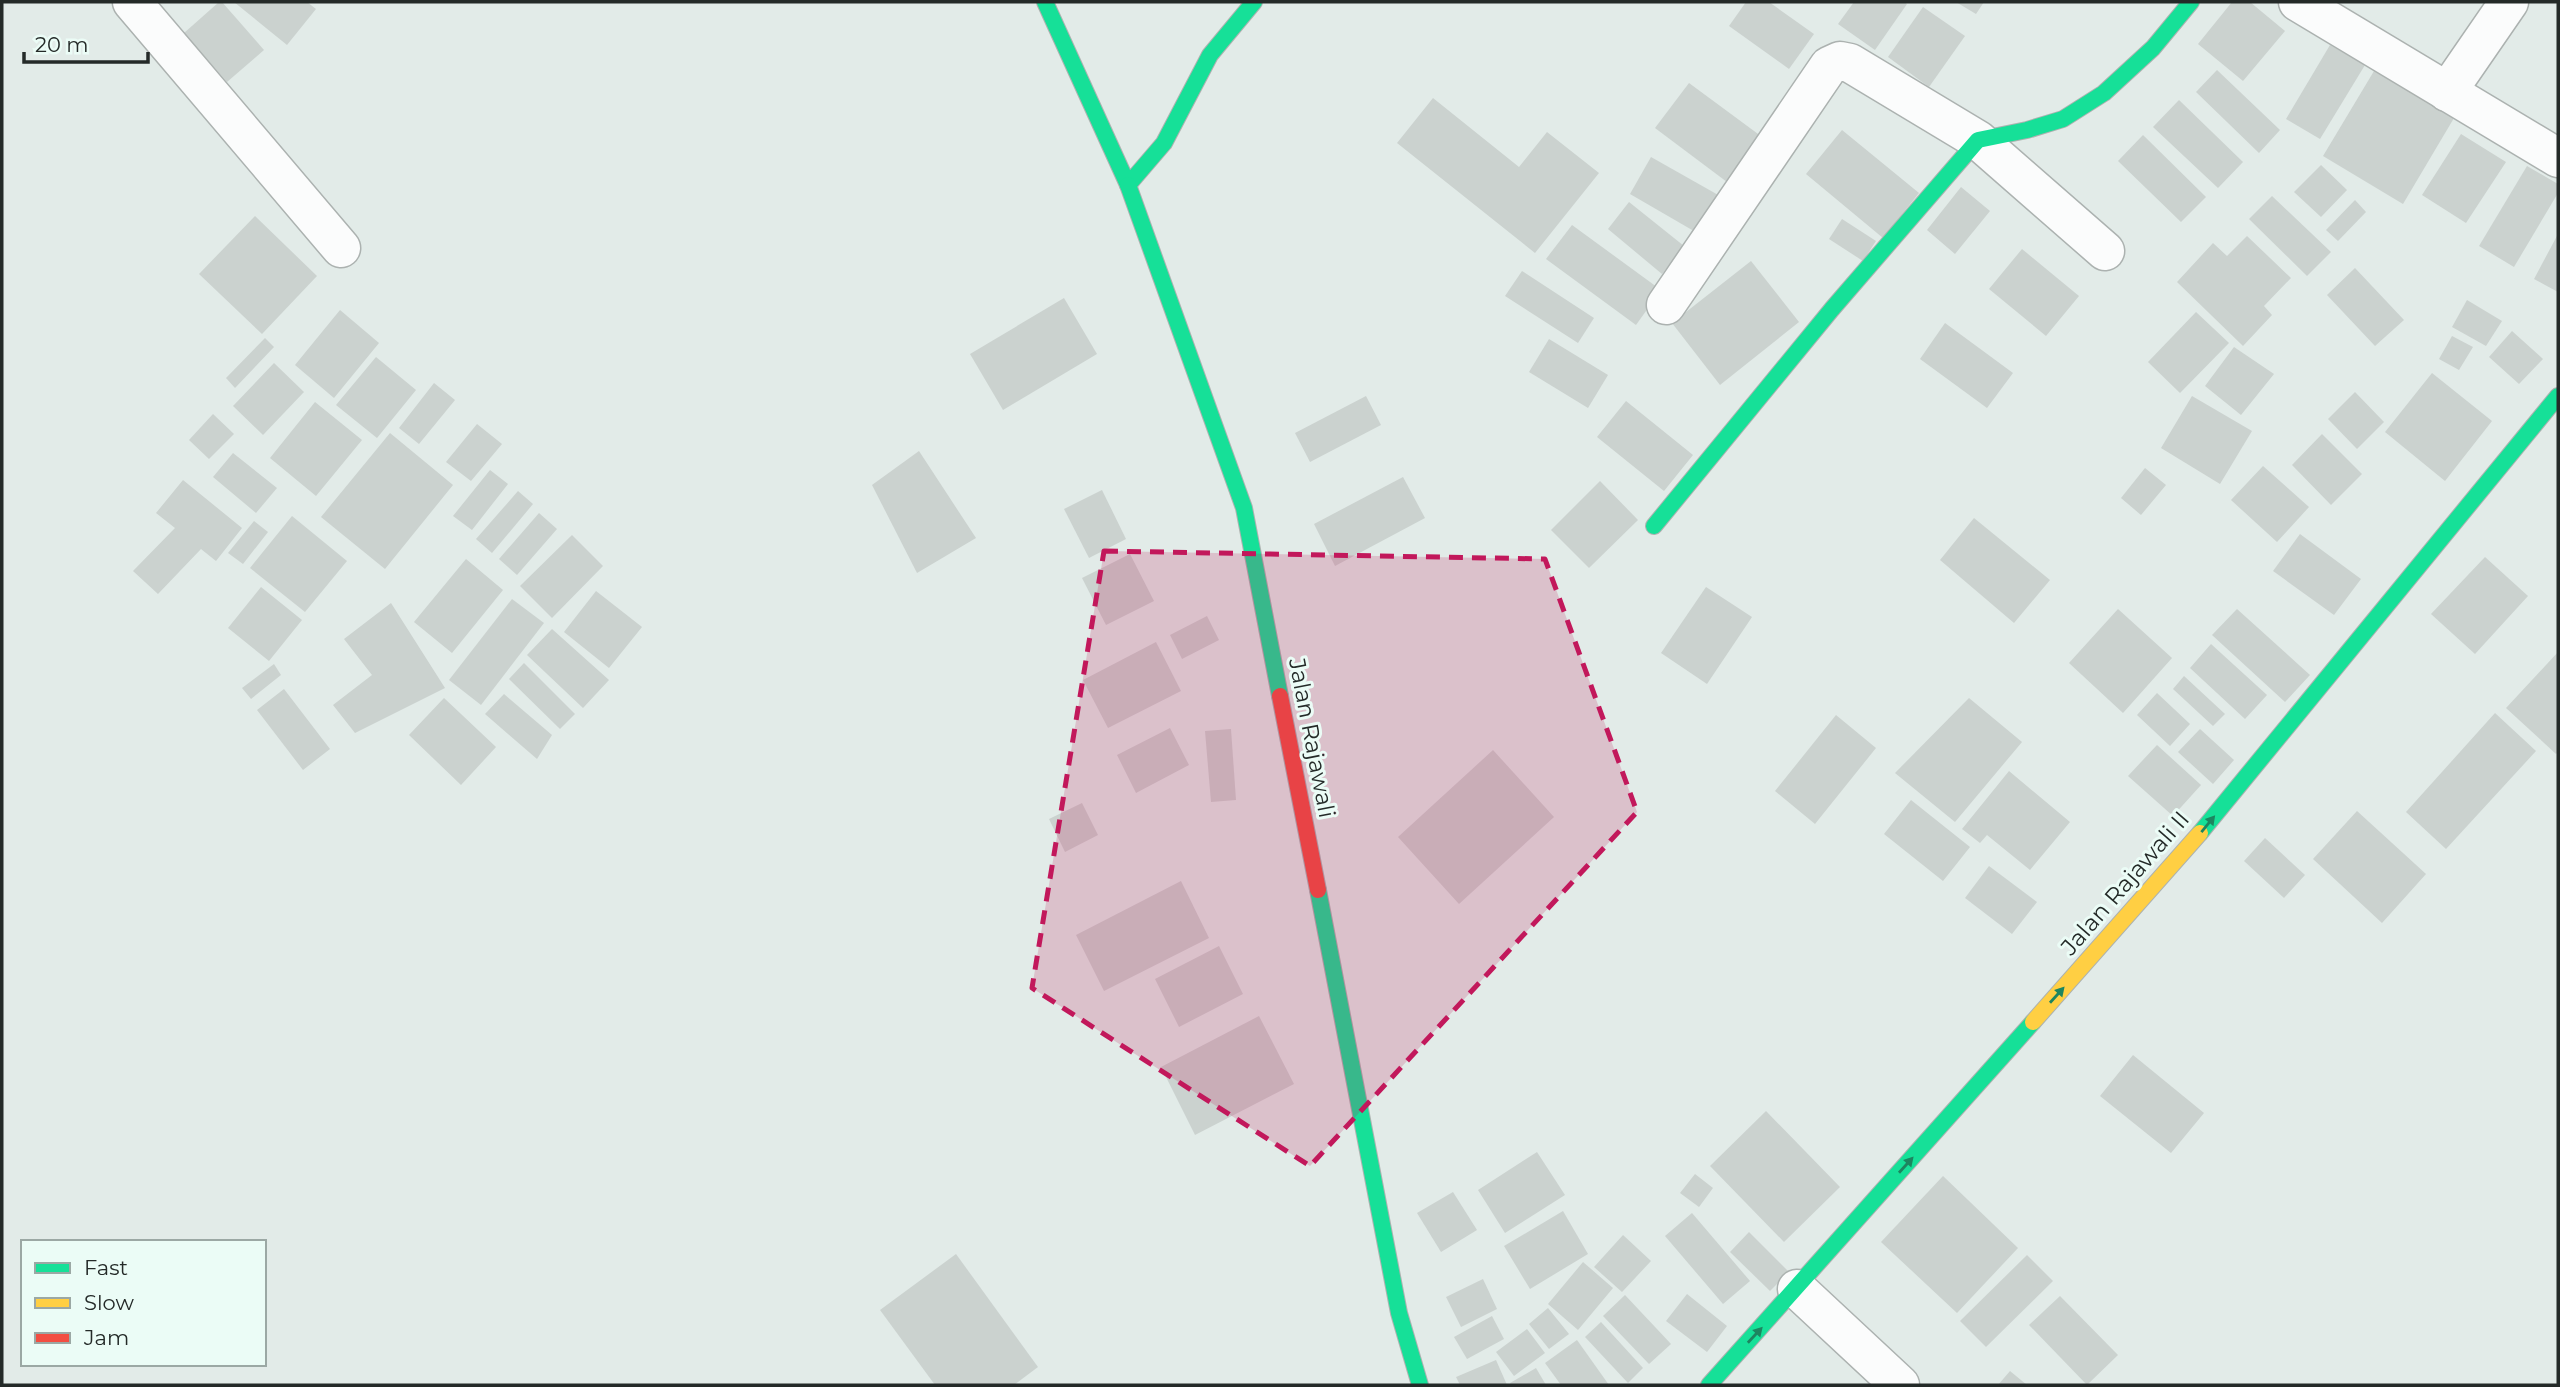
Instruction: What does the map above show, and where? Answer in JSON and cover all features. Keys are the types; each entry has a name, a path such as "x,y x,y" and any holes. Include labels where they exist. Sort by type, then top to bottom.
{"street":[{"path":"132,2 341,248"},
{"name":"Jalan Rajawali","path":"1045,2 1128,186 1244,508 1399,1313 1420,1385"},
{"path":"1128,186 1164,143 1210,55 1254,2"},
{"path":"1654,526 1832,309 1978,140 2063,119 2104,93 2153,48 2192,2"},
{"path":"2298,2 2558,158"},
{"path":"2447,92 2509,2"},
{"path":"1666,305 1829,66 1840,61 1850,64 1978,140 2105,251"},
{"name":"Jalan Rajawali II","path":"1709,1385 2199,834 2558,396"},
{"path":"1797,1289 1900,1385"},
{"name":"Jalan Rajawali","path":"1399,1313 1399,1373"}],"highlighted area":[{"path":"1104,551 1545,559 1637,812 1310,1166 1032,988"}],"building":[{"path":"222,2 264,50 227,82 184,33"},
{"path":"234,2 307,2 316,9 287,45"},
{"path":"1746,2 1769,2 1814,34 1789,69 1729,26"},
{"path":"1854,2 1907,4 1875,50 1838,24"},
{"path":"1956,2 1984,2 1976,14"},
{"path":"2232,2 2250,2 2285,31 2243,81 2198,44"},
{"path":"1923,7 1965,36 1929,87 1888,57"},
{"path":"2330,45 2365,65 2320,139 2286,119"},
{"path":"2217,70 2280,130 2259,153 2196,92"},
{"path":"2374,71 2454,118 2403,204 2323,156"},
{"path":"1689,83 1773,145 1739,191 1655,128"},
{"path":"1433,98 1519,167 1547,132 1599,173 1535,253 1397,143"},
{"path":"2179,100 2243,162 2218,188 2153,127"},
{"path":"1842,130 1919,193 1883,238 1806,174"},
{"path":"2461,134 2506,162 2466,223 2422,195"},
{"path":"2143,135 2206,197 2181,222 2118,161"},
{"path":"1651,157 1720,196 1699,234 1630,194"},
{"path":"2321,165 2347,190 2321,217 2294,192"},
{"path":"2527,166 2558,184 2558,193 2514,267 2479,246"},
{"path":"1961,187 1990,211 1955,254 1927,230"},
{"path":"2272,196 2331,252 2307,276 2249,219"},
{"path":"2355,200 2366,212 2338,241 2326,230"},
{"path":"1629,202 1684,246 1662,274 1608,229"},
{"path":"255,216 317,276 262,334 199,274"},
{"path":"1842,219 1876,241 1863,261 1829,239"},
{"path":"1572,225 1661,290 1636,325 1546,259"},
{"path":"2558,234 2558,292 2534,279"},
{"path":"2247,236 2291,278 2264,306 2272,315 2243,346 2177,282 2213,243 2227,256"},
{"path":"2022,249 2079,296 2046,336 1989,289"},
{"path":"1751,261 1799,322 1720,385 1672,323"},
{"path":"2355,268 2404,320 2375,346 2327,295"},
{"path":"1522,271 1594,318 1578,343 1505,296"},
{"path":"1064,298 1097,354 1003,410 970,354"},
{"path":"2467,300 2502,321 2486,346 2452,327"},
{"path":"340,310 379,343 334,398 295,365"},
{"path":"2196,312 2229,343 2180,393 2148,362"},
{"path":"1945,323 2013,373 1987,408 1920,359"},
{"path":"2512,331 2543,359 2519,384 2489,357"},
{"path":"2452,336 2473,347 2459,370 2439,359"},
{"path":"265,338 274,347 235,388 226,378"},
{"path":"1549,339 1608,375 1588,408 1529,372"},
{"path":"2234,347 2274,374 2241,415 2205,386"},
{"path":"376,357 416,390 377,438 336,405"},
{"path":"274,363 304,392 263,435 233,406"},
{"path":"2432,373 2492,421 2445,481 2385,432"},
{"path":"434,383 455,400 419,444 399,428"},
{"path":"2355,392 2384,422 2357,449 2328,419"},
{"path":"1366,396 1381,425 1310,462 1295,433"},
{"path":"2192,396 2252,431 2220,484 2161,448"},
{"path":"1626,401 1693,455 1664,491 1597,437"},
{"path":"315,402 362,440 316,496 270,458"},
{"path":"213,414 234,434 209,459 189,440"},
{"path":"477,424 502,444 471,481 446,462"},
{"path":"390,433 453,485 385,569 321,517"},
{"path":"2322,434 2362,474 2331,505 2292,465"},
{"path":"919,451 976,538 917,573 872,485"},
{"path":"233,453 277,488 256,513 213,477"},
{"path":"2263,466 2309,507 2277,542 2231,500"},
{"path":"2145,468 2166,485 2141,515 2121,498"},
{"path":"490,470 508,484 472,530 453,516"},
{"path":"1403,477 1425,518 1335,566 1314,524"},
{"path":"183,480 242,528 216,561 201,549 158,594 133,571 175,528 156,513"},
{"path":"1600,481 1638,520 1589,568 1551,530"},
{"path":"1102,490 1126,539 1089,558 1064,509"},
{"path":"518,491 533,504 492,553 476,539"},
{"path":"539,513 557,529 517,575 499,559"},
{"path":"292,516 347,561 305,612 250,568"},
{"path":"1974,518 2050,580 2014,623 1940,560"},
{"path":"254,521 268,532 243,564 228,553"},
{"path":"2300,534 2361,579 2334,615 2273,571"},
{"path":"572,535 603,566 552,618 520,586"},
{"path":"1130,554 1154,601 1106,625 1082,578"},
{"path":"2485,557 2528,596 2475,654 2431,614"},
{"path":"466,559 503,590 452,653 414,622"},
{"path":"261,587 302,620 269,661 228,628"},
{"path":"1706,587 1752,617 1707,684 1661,653"},
{"path":"596,591 642,627 609,668 564,632"},
{"path":"512,599 544,623 481,705 449,680"},
{"path":"391,603 445,688 355,733 333,705 372,675 344,639"},
{"path":"2118,609 2172,658 2123,713 2069,663"},
{"path":"2237,609 2310,675 2285,702 2212,635"},
{"path":"1207,616 1219,640 1182,659 1170,635"},
{"path":"552,629 609,680 583,708 527,655"},
{"path":"1156,642 1181,691 1108,728 1083,680"},
{"path":"2211,644 2267,695 2245,719 2190,668"},
{"path":"2558,652 2558,752 2556,754 2506,708"},
{"path":"524,663 575,714 560,729 509,679"},
{"path":"274,664 281,675 251,699 242,688"},
{"path":"2184,676 2225,714 2213,726 2173,689"},
{"path":"284,689 330,749 303,770 257,710"},
{"path":"2157,693 2190,724 2170,746 2137,715"},
{"path":"504,694 552,735 537,759 485,714"},
{"path":"444,698 496,747 461,785 409,735"},
{"path":"1969,698 2022,742 1955,822 1895,773"},
{"path":"2495,713 2536,751 2446,849 2406,812"},
{"path":"1836,715 1876,748 1815,824 1775,791"},
{"path":"1170,728 1189,765 1136,793 1117,755"},
{"path":"1231,729 1236,800 1211,802 1205,731"},
{"path":"2200,729 2234,760 2213,784 2178,752"},
{"path":"2157,745 2201,785 2173,816 2128,776"},
{"path":"1493,750 1554,817 1459,904 1398,837"},
{"path":"2009,771 2070,822 2030,870 1987,835 1980,843 1962,829"},
{"path":"1911,800 1970,847 1943,881 1884,834"},
{"path":"1082,803 1098,835 1065,852 1049,819"},
{"path":"2357,811 2426,874 2382,923 2313,859"},
{"path":"2265,838 2305,875 2284,898 2244,861"},
{"path":"1989,866 2037,902 2012,934 1965,898"},
{"path":"1181,881 1209,938 1104,991 1076,935"},
{"path":"1219,946 1243,994 1179,1027 1155,979"},
{"path":"1259,1016 1294,1084 1195,1135 1161,1067"},
{"path":"2133,1055 2204,1113 2171,1153 2100,1096"},
{"path":"1766,1111 1840,1187 1784,1242 1710,1166"},
{"path":"1537,1152 1565,1195 1505,1233 1478,1190"},
{"path":"1695,1174 1713,1188 1699,1207 1680,1193"},
{"path":"1943,1176 2018,1248 1957,1313 1881,1242"},
{"path":"1453,1192 1477,1230 1441,1252 1417,1213"},
{"path":"1563,1211 1588,1254 1530,1289 1504,1246"},
{"path":"1692,1213 1750,1281 1723,1304 1665,1236"},
{"path":"1749,1232 1789,1272 1770,1291 1730,1252"},
{"path":"1623,1235 1651,1261 1622,1292 1594,1267"},
{"path":"956,1254 1038,1367 1014,1385 935,1385 880,1310"},
{"path":"2027,1255 2053,1281 1986,1347 1960,1321"},
{"path":"1583,1262 1613,1288 1578,1330 1548,1304"},
{"path":"1483,1279 1497,1309 1461,1327 1446,1297"},
{"path":"1687,1294 1727,1326 1707,1352 1666,1321"},
{"path":"1625,1295 1671,1344 1649,1364 1603,1316"},
{"path":"2060,1296 2118,1355 2087,1385 2029,1325"},
{"path":"1548,1308 1569,1334 1549,1349 1529,1324"},
{"path":"1492,1316 1504,1339 1467,1359 1454,1337"},
{"path":"1601,1322 1643,1368 1628,1383 1585,1337"},
{"path":"1527,1329 1545,1353 1514,1376 1496,1352"},
{"path":"1577,1340 1609,1385 1561,1385 1545,1363"},
{"path":"1496,1360 1507,1385 1460,1385 1456,1377"},
{"path":"1536,1368 1546,1385 1511,1385 1510,1383"},
{"path":"2010,1371 2027,1385 1998,1385"}],"traffic: fast":[{"path":"1045,2 1128,185 1164,143 1210,55 1254,2"},
{"path":"1654,526 1832,309 1978,140 2063,119 2104,93 2153,48 2191,2"},
{"path":"1128,185 1244,508 1280,696"},
{"path":"2200,833 2558,396"},
{"path":"1318,890 1399,1313 1420,1385"},
{"path":"1709,1385 2033,1022"}],"traffic: slow":[{"path":"2033,1022 2200,833"}],"traffic: jam":[{"path":"1280,696 1318,890"}]}
